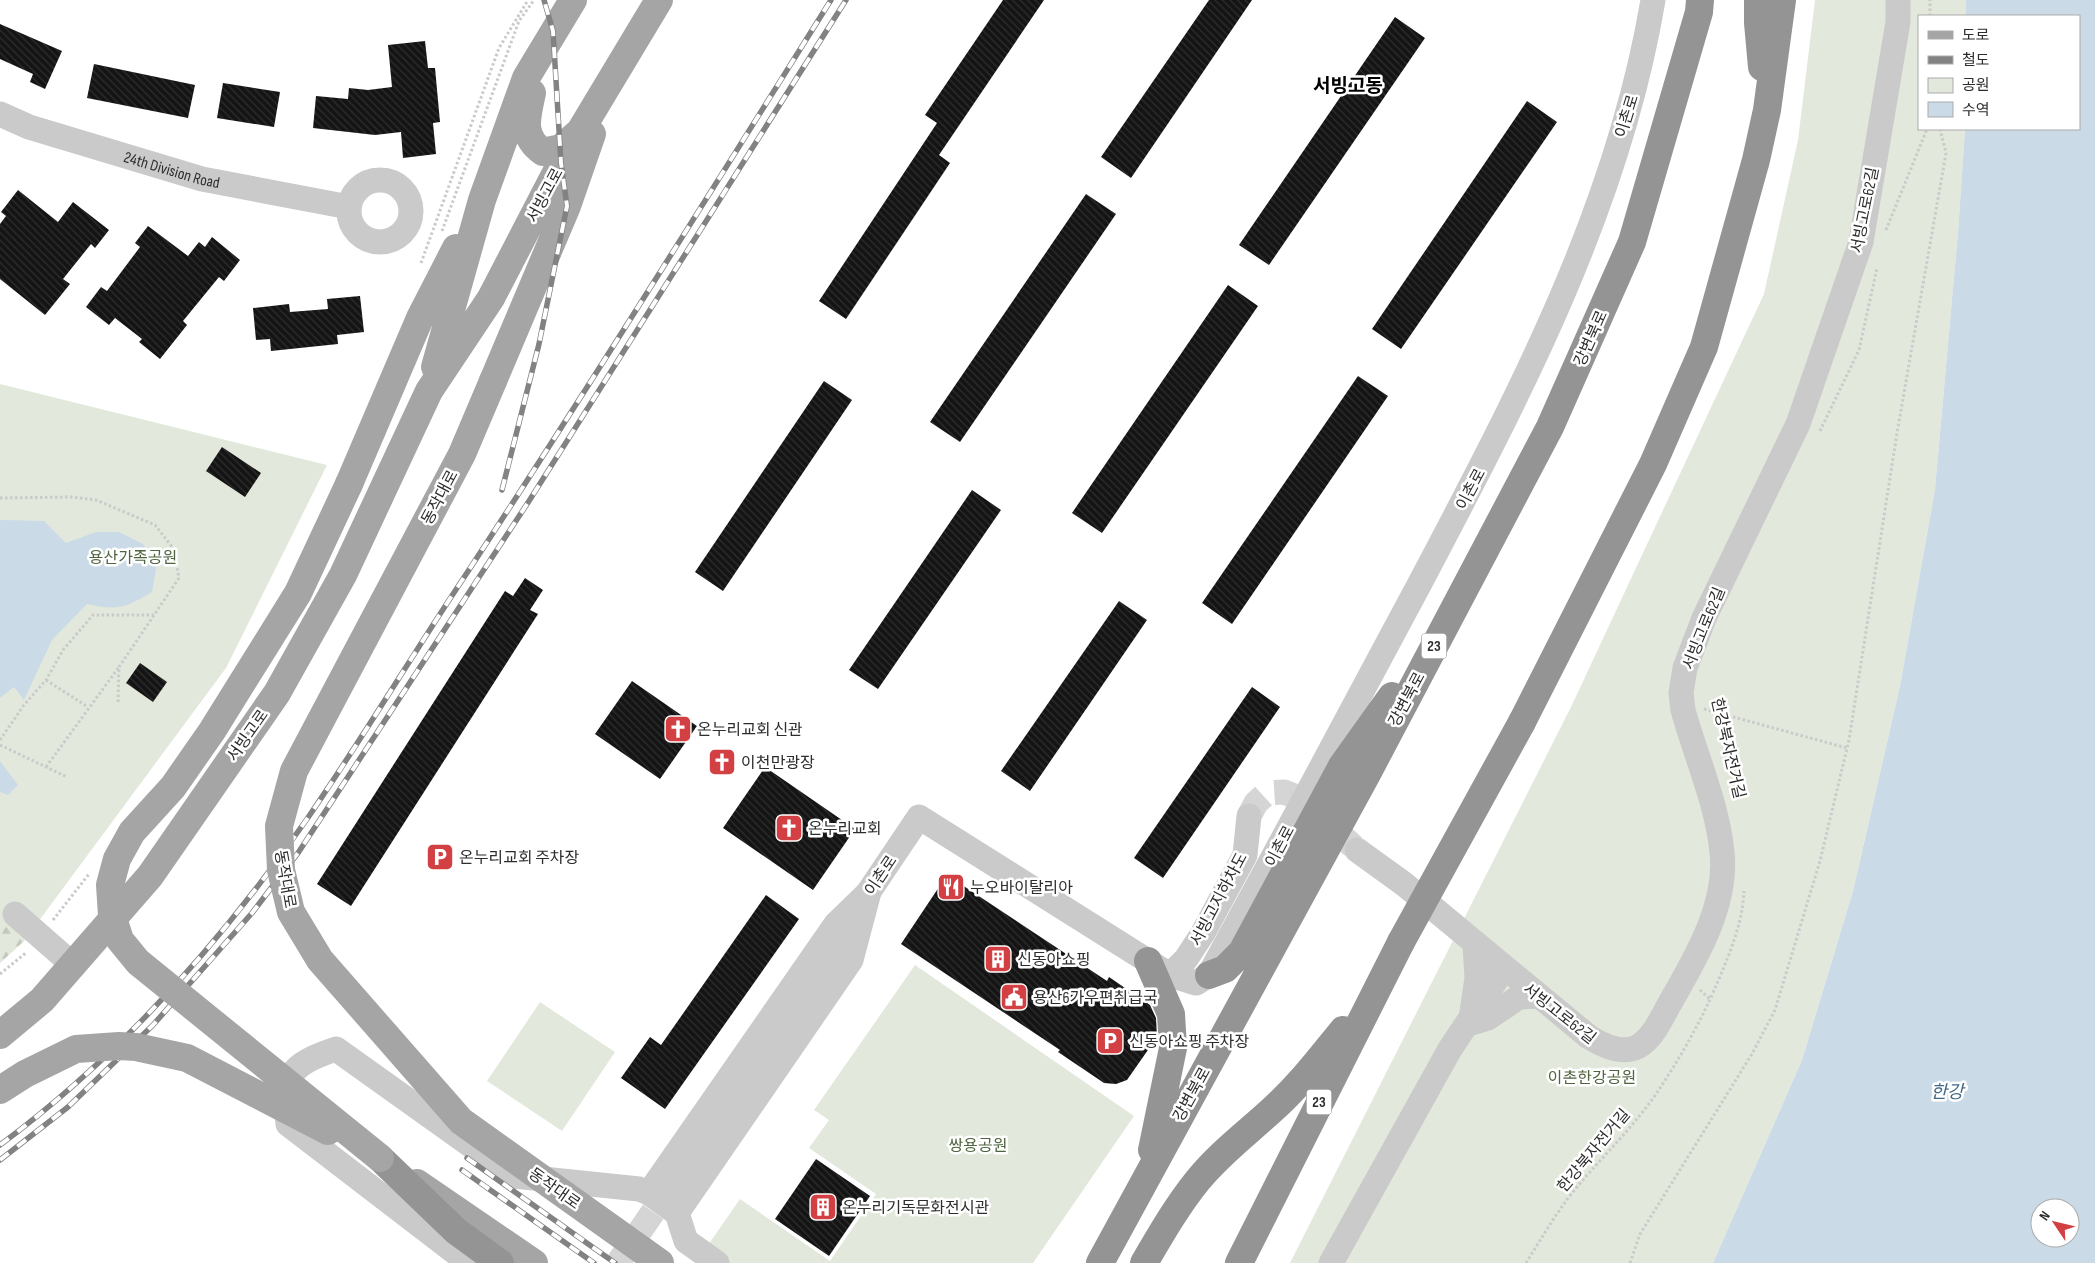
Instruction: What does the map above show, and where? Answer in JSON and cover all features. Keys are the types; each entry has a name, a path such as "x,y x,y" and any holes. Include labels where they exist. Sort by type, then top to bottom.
{"highway":[{"name":"강변북로","path":"1100,1263 1368,772 1550,427 1632,242 1699,12 1700,0"},
{"path":"1758,0 1758,23 1766,110"},
{"name":"23","path":"1240,1263 1372,996 1522,722 1653,464 1704,347 1736,238 1766,110 1782,0"},
{"path":"1209,976 1225,969 1242,952 1342,766 1451,614"},
{"path":"1147,1175 1173,1048 1171,1014 1159,968"},
{"path":"1144,1263 1172,1215 1198,1179 1235,1140 1272,1110 1303,1078 1372,996"},
{"path":"380,1158 456,1230 500,1263"}],"main road":[{"name":"서빙고로","path":"429,390 482,200 526,78 572,0"},
{"name":"서빙고로","path":"0,1034 42,1000 150,876 277,693 343,575 429,390 491,298 539,204 659,0"},
{"path":"539,56 526,123 532,144 543,152 560,148 582,130"},
{"name":"동작대로","path":"610,85 567,206 462,454 294,771 279,826 281,870 291,912 320,960 461,1121 660,1263"},
{"path":"482,200 420,318 349,484 298,593 217,723 173,787 125,842 111,874 110,904 120,940 138,962 380,1158 534,1263"},
{"path":"0,1090 25,1074 76,1049 119,1046 165,1052 193,1061 380,1158"}],"street":[{"name":"이촌로","path":"660,1190 920,817 1159,968 1196,983 1209,976 1500,432 1552,319 1594,216 1630,109 1645,48 1652,0"},
{"name":"서빙고로62길","path":"1357,850 1404,884 1469,940 1589,1037 1604,1046 1629,1049 1642,1044 1654,1032 1702,942 1718,896 1722,853 1696,704 1681,693 1685,668 1704,618 1798,424 1861,242 1898,22 1898,0"},
{"name":"24th Division Road","path":"0,114 28,127 202,179 349,207"},
{"name":"서빙고지하차도","path":"1159,968 1186,959 1203,933 1245,855 1250,816"},
{"path":"677,1213 851,960 869,892"},
{"path":"15,914 72,964"},
{"path":"1468,1024 1475,1002 1477,978 1469,940"},
{"path":"1331,1263 1450,1050 1504,968"},
{"path":"1468,1024 1488,1018 1504,1005 1519,997 1539,996"},
{"path":"469,1263 288,1124 285,1097 292,1072 311,1057 336,1048 514,1176 660,1190 677,1213 686,1241 717,1263"}],"path":[{"path":"1930,0 1930,15"},
{"path":"1883,239 1927,130"},
{"path":"1630,1263 1640,1234 1752,1054 1776,1010 1820,861 1847,748 1897,433 1946,153 1940,130"},
{"path":"1817,438 1859,350 1877,266"},
{"path":"0,498 72,497 96,500 155,525 173,548 179,578 156,615 46,767"},
{"path":"0,740 24,705 46,680 64,650 93,615 156,615"},
{"path":"118,703 119,666"},
{"path":"46,680 88,707"},
{"name":"한강북자전거길","path":"1696,704 1706,717"},
{"path":"1696,704 1847,748"},
{"path":"0,745 67,777"},
{"name":"한강북자전거길","path":"1526,1263 1571,1194 1627,1131 1681,1055 1711,1000 1732,949 1743,904 1744,889"},
{"path":"0,974 24,955 41,936"}],"green space":[{"name":"이촌한강공원","path":"1815,0 1966,0 1966,15 1918,15 1918,130 1965,130 1958,232 1935,489 1900,686 1853,891 1802,1060 1713,1263 1290,1263 1571,707 1764,294 1798,140"},
{"name":"용산가족공원","path":"0,384 327,465 226,668 24,941 0,963"},
{"path":"0,922 24,941 0,963"},
{"name":"쌍용공원","path":"915,965 1134,1116 1033,1263 727,1263 706,1248 740,1199 830,1261 876,1194 809,1148 829,1120 814,1110"},
{"path":"540,1002 615,1052 562,1131 487,1081"}],"water":[{"name":"한강","path":"1966,0 2095,0 2095,1263 1713,1263 1802,1060 1853,891 1900,686 1935,489 1958,232 1965,130 2080,130 2080,15 1966,15"},
{"path":"0,520 44,521 66,543 96,532 119,532 143,544 157,564 152,592 121,607 87,604 52,640 24,700 14,687 0,698"},
{"path":"0,761 18,785 8,795 0,792"}],"building":[{"path":"1003,0 1044,0 939,155 950,163 846,319 819,301 937,123 925,115"},
{"path":"1209,0 1252,0 1131,178 1101,157"},
{"path":"1395,17 1425,38 1269,265 1239,245"},
{"path":"0,24 62,51 45,89 30,82 33,74 0,59"},
{"path":"425,41 428,68 435,68 440,122 433,123 436,154 403,158 401,132 375,135 313,128 316,96 348,99 349,88 368,90 392,87 388,45"},
{"path":"94,64 195,85 188,118 87,98"},
{"path":"223,83 280,92 274,127 217,118"},
{"path":"1527,101 1557,122 1401,349 1372,329"},
{"path":"18,190 58,222 73,202 109,230 95,248 91,244 63,279 70,284 45,315 0,279 0,224 6,216 1,212"},
{"path":"1086,194 1116,214 960,442 930,422"},
{"path":"148,226 188,256 199,242 205,247 212,237 240,260 224,281 219,277 183,321 187,325 160,359 139,342 142,339 115,318 109,325 86,307 101,287 107,291 140,247 135,243"},
{"path":"1228,285 1258,306 1102,533 1072,513"},
{"path":"360,296 364,332 337,335 338,344 271,351 270,339 256,340 253,308 289,304 290,312 328,309 327,299"},
{"path":"1358,376 1388,396 1232,624 1202,603"},
{"path":"824,381 852,400 723,591 695,572"},
{"path":"222,447 261,473 245,497 206,471"},
{"path":"972,490 1001,510 878,689 849,670"},
{"path":"525,578 543,590 530,610 538,614 351,906 317,884 505,591 513,596"},
{"path":"1119,601 1147,620 1030,791 1001,771"},
{"path":"140,663 167,682 153,702 126,683"},
{"path":"632,681 697,726 660,779 595,734"},
{"path":"1252,687 1280,707 1163,878 1134,858"},
{"name":"온누리교회","path":"765,767 855,829 813,890 723,828"},
{"name":"신동아쇼핑","path":"947,875 1107,981 1109,977 1150,1005 1156,1018 1157,1037 1127,1080 1116,1084 1104,1083 1058,1052 1060,1050 901,944"},
{"path":"766,895 799,919 665,1109 621,1078 650,1037 661,1045"},
{"name":"온누리기독문화전시관","path":"816,1159 870,1196 829,1256 775,1219"}],"tunnel":[{"path":"1249,816 1256,803 1267,793 1284,792 1302,799 1357,850"},
{"path":"618,1263 671,1186"}],"railway":[{"path":"502,490 539,344 567,206 561,163 553,31 544,0"},
{"path":"0,1145 87,1074 167,994 240,909 307,819 553,440 831,0"},
{"path":"0,1160 68,1107 153,1025 252,913 298,853 529,501 846,0"},
{"path":"467,1158 615,1263"},
{"path":"462,1170 594,1263"}],"place":[{"name":"온누리교회 신관","path":"678,729"},
{"name":"이천만광장","path":"722,762"},
{"name":"온누리교회","path":"789,828"},
{"name":"온누리교회 주차장","path":"440,857"},
{"name":"누오바이탈리아","path":"951,887"},
{"name":"신동아쇼핑","path":"998,959"},
{"name":"용산6가우편취급국","path":"1014,997"},
{"name":"신동아쇼핑 주차장","path":"1110,1041"},
{"name":"온누리기독문화전시관","path":"823,1207"}],"district":[{"name":"서빙고동","path":"1348,85"}]}
